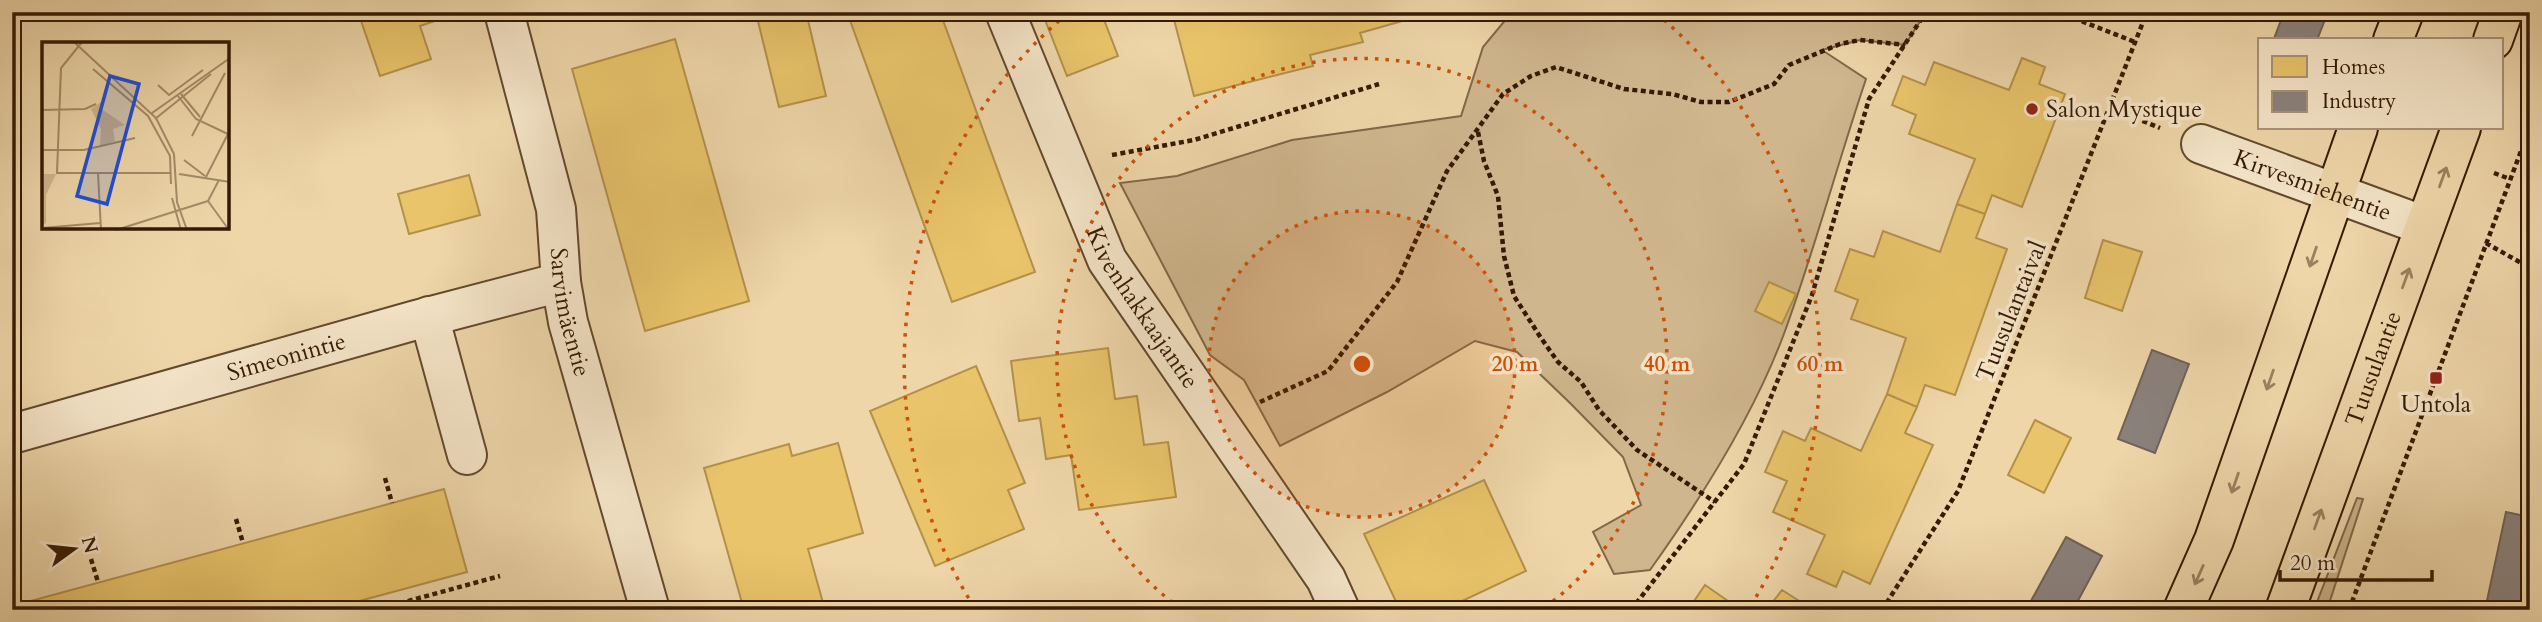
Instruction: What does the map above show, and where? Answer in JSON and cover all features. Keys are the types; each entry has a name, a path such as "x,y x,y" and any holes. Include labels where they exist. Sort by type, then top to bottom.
{"main road":[{"path":"2394,38 2404,12"},
{"path":"2494,38 2503,12"},
{"path":"2183,610 2214,540 2357,130"},
{"name":"Tuusulantie","path":"2285,610 2460,130"}],"street":[{"name":"Sarvimäentie","path":"504,12 556,209 561,282 568,323 650,610"},
{"name":"Kivenhakkaajantie","path":"1005,12 1107,260 1333,594"},
{"name":"Kirvesmiehentie","path":"2201,144 2425,226"},
{"name":"Simeonintie","path":"12,435 429,316 561,282"},
{"path":"429,316 467,455"}],"path":[{"path":"1632,610 1744,464 1811,295 1869,99 1926,12"},
{"path":"2058,12 2135,42"},
{"name":"Tuusulantaival","path":"1882,610 1958,491 2147,12"},
{"path":"1218,421 1328,371 1397,282 1447,171 1503,94 1531,76 1556,67 1624,89 1672,94 1701,102 1729,102 1774,84 1789,65 1840,44 1860,40 1905,44"},
{"path":"1067,163 1194,140 1379,84"},
{"path":"2349,610 2530,127"},
{"path":"1477,132 1484,161 1498,196 1504,256 1514,296 1541,338 1558,362 1581,382 1598,410 1637,450 1715,502"},
{"path":"2486,243 2530,268"},
{"path":"385,478 392,503"},
{"path":"236,519 243,543"},
{"path":"91,559 98,583"},
{"path":"375,610 500,576"}],"shaded area":[{"path":"1512,12 1926,12 1905,45 1860,40 1822,50 1866,79 1806,268 1773,362 1742,424 1707,485 1650,570 1614,574 1593,532 1641,505 1623,457 1517,352 1475,341 1387,392 1280,446 1244,380 1210,355 1120,183 1177,176 1292,140 1461,116 1483,47"},
{"path":"2357,498 2363,499 2327,610 2314,610"}],"building: Homes":[{"path":"358,12 435,12 438,20 420,26 431,59 380,76"},
{"path":"806,12 826,96 779,107 756,13"},
{"path":"847,12 940,12 1035,272 952,302"},
{"path":"1042,12 1101,12 1118,56 1067,76"},
{"path":"1172,12 1434,12 1360,33 1363,42 1310,55 1313,66 1194,96"},
{"path":"675,39 749,301 645,331 572,69"},
{"path":"2022,58 2045,67 2039,84 2065,94 2022,207 1992,195 1985,214 1957,204 1975,159 1909,134 1916,115 1892,105 1903,76 1925,85 1934,62 2009,90"},
{"path":"469,175 480,215 409,234 398,194"},
{"path":"1957,204 1985,214 1976,238 2007,249 1955,395 1925,385 1917,407 1887,394 1906,338 1851,319 1858,300 1835,291 1850,249 1874,257 1883,231 1940,252"},
{"path":"2103,240 2142,252 2122,311 2085,298"},
{"path":"1769,282 1796,294 1782,324 1755,311"},
{"path":"1108,348 1115,399 1137,396 1144,445 1168,442 1176,497 1079,510 1071,455 1046,459 1040,418 1019,421 1011,361"},
{"path":"976,366 1025,483 1008,490 1024,529 935,566 870,411"},
{"path":"1887,394 1917,407 1905,433 1933,445 1870,584 1843,571 1836,587 1807,574 1825,535 1773,512 1787,481 1765,472 1783,431 1805,441 1811,428 1861,451"},
{"path":"2035,420 2071,438 2044,493 2008,475"},
{"path":"838,443 863,533 808,549 825,610 744,610 704,468 789,444 792,456"},
{"path":"1484,480 1526,571 1443,610 1400,610 1364,534"},
{"path":"444,489 467,572 326,610 12,610 12,606"},
{"path":"1705,585 1741,610 1688,610"},
{"path":"1782,590 1804,604 1800,610 1762,610 1767,602 1771,604"}],"building: Industry":[{"path":"2284,12 2328,12 2318,38 2274,38"},
{"path":"2152,350 2189,364 2155,453 2118,439"},
{"path":"2506,512 2530,517 2528,610 2485,610"},
{"path":"2066,537 2102,556 2073,610 2026,610"}],"place":[{"name":"Salon Mystique","path":"2032,109"},
{"name":"Untola","path":"2436,378"}]}
